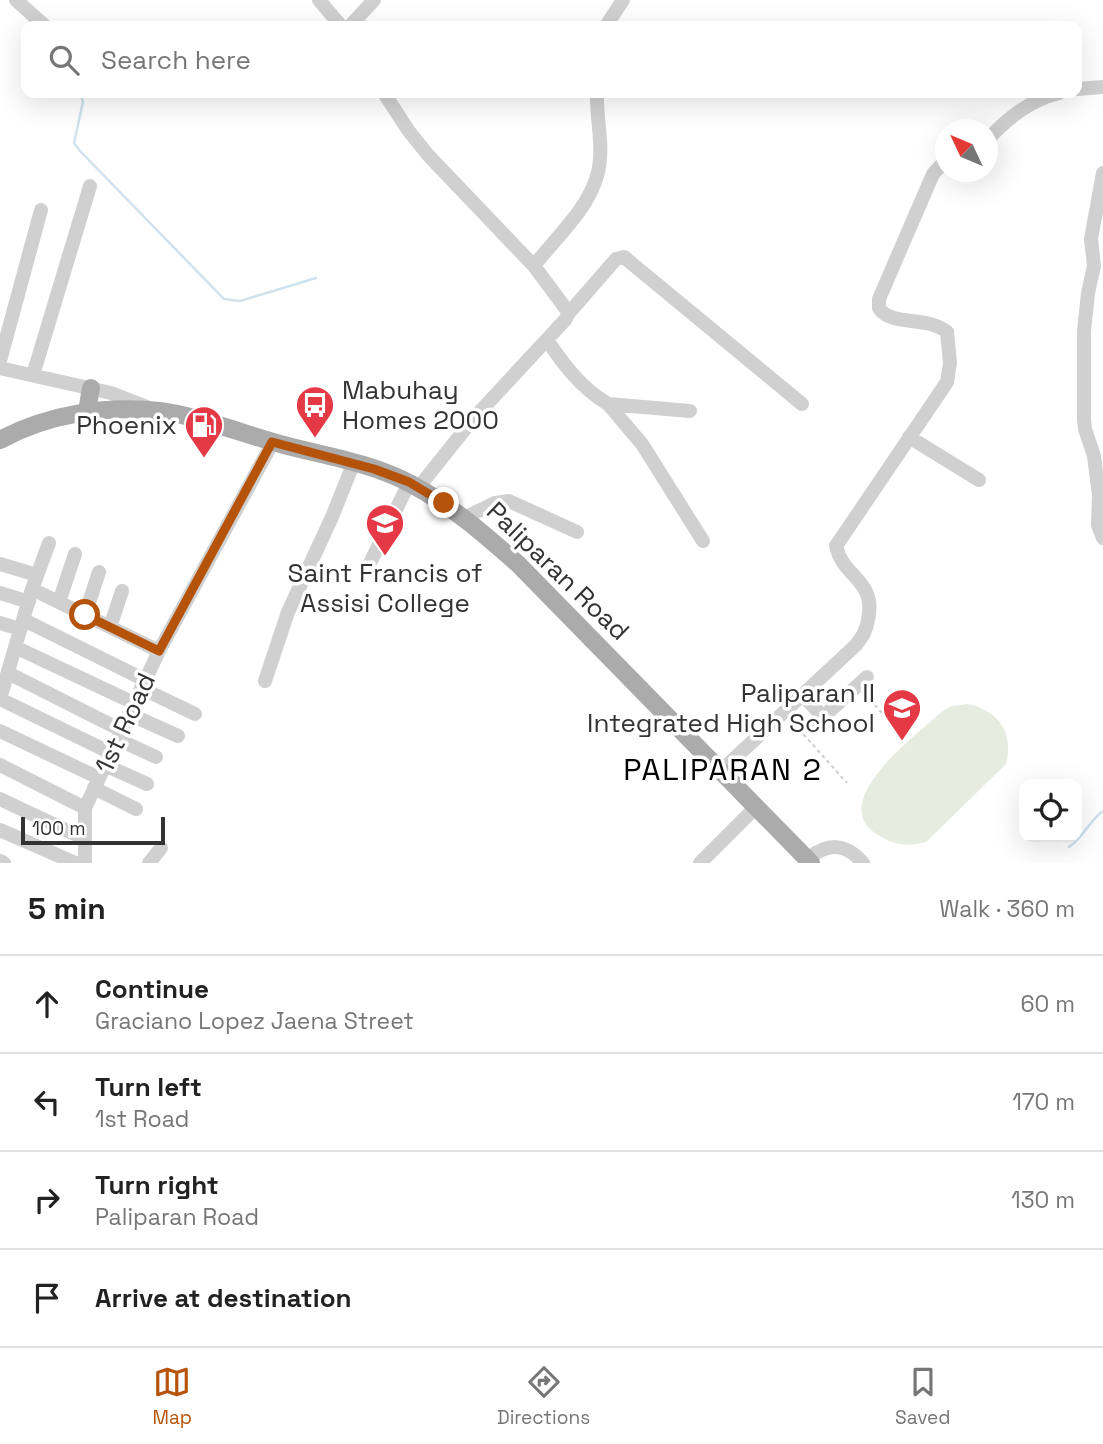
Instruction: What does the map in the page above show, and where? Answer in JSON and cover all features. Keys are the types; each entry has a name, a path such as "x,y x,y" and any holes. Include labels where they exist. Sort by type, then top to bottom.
{"main road":[{"path":"87,411 91,388"},
{"name":"Paliparan Road","path":"0,440 29,427 87,411 161,411 354,462 414,485 464,518 518,564 809,861"}],"street":[{"path":"16,0 39,21"},
{"path":"319,0 337,21"},
{"path":"355,21 374,0"},
{"path":"609,21 623,0"},
{"path":"1082,89 1103,87"},
{"path":"387,98 428,155 534,266 569,313"},
{"path":"534,266 576,214 597,174 600,137 597,98"},
{"path":"998,129 1010,117 1040,98"},
{"path":"722,770 856,645 865,633 871,606 868,594 839,555 836,546 947,382 950,363 949,338 940,326 889,318 879,308 879,299 935,172"},
{"path":"1103,173 1091,239 1094,266 1084,331 1085,429 1094,456 1099,495 1098,525 1103,538"},
{"path":"33,375 90,186"},
{"path":"0,361 41,210"},
{"path":"370,562 414,485 547,340 616,259 624,257 802,404"},
{"path":"547,340 571,373 597,398 608,404 642,444 703,541"},
{"path":"0,368 91,388 161,411"},
{"path":"608,404 690,411"},
{"path":"909,437 979,480"},
{"name":"1st Road","path":"85,863 85,807 159,651 272,442"},
{"path":"265,681 288,612 354,462"},
{"path":"464,518 495,503 509,501 577,532"},
{"path":"49,543 22,625 9,651 0,699 102,771 136,809"},
{"path":"59,602 75,554"},
{"path":"0,564 33,589 159,651"},
{"path":"85,615 99,572"},
{"path":"0,593 33,589"},
{"path":"110,627 122,591"},
{"path":"0,623 22,625 143,684 195,714"},
{"path":"9,651 131,709 178,736"},
{"path":"4,678 119,734 156,757"},
{"path":"803,695 823,717 862,682"},
{"path":"0,731 102,771 147,784"},
{"path":"0,765 85,807"},
{"path":"0,799 85,839"},
{"path":"699,863 757,806"},
{"path":"0,830 75,863"},
{"path":"809,861 816,852 841,846 852,851 863,863"},
{"path":"149,863 161,848"}],"path":[{"path":"862,682 886,717"},
{"path":"823,717 804,735 847,783"}],"shaded area":[{"path":"968,704 988,712 1002,725 1008,743 1006,764 926,842 900,844 875,833 863,819 862,804 881,769 940,713 951,706"}],"waterway":[{"path":"82,98 74,143 224,299 240,301 316,278"},
{"path":"1069,847 1103,811"}],"place":[{"name":"Mabuhay Homes 2000","path":"315,439"},
{"name":"Phoenix","path":"204,459"},
{"name":"Saint Francis of Assisi College","path":"385,557"},
{"name":"Paliparan II Integrated High School","path":"902,742"}],"district":[{"name":"PALIPARAN 2","path":"723,770"}],"route":[{"path":"85,615 159,651 272,442 374,469 409,482 444,503"}]}
